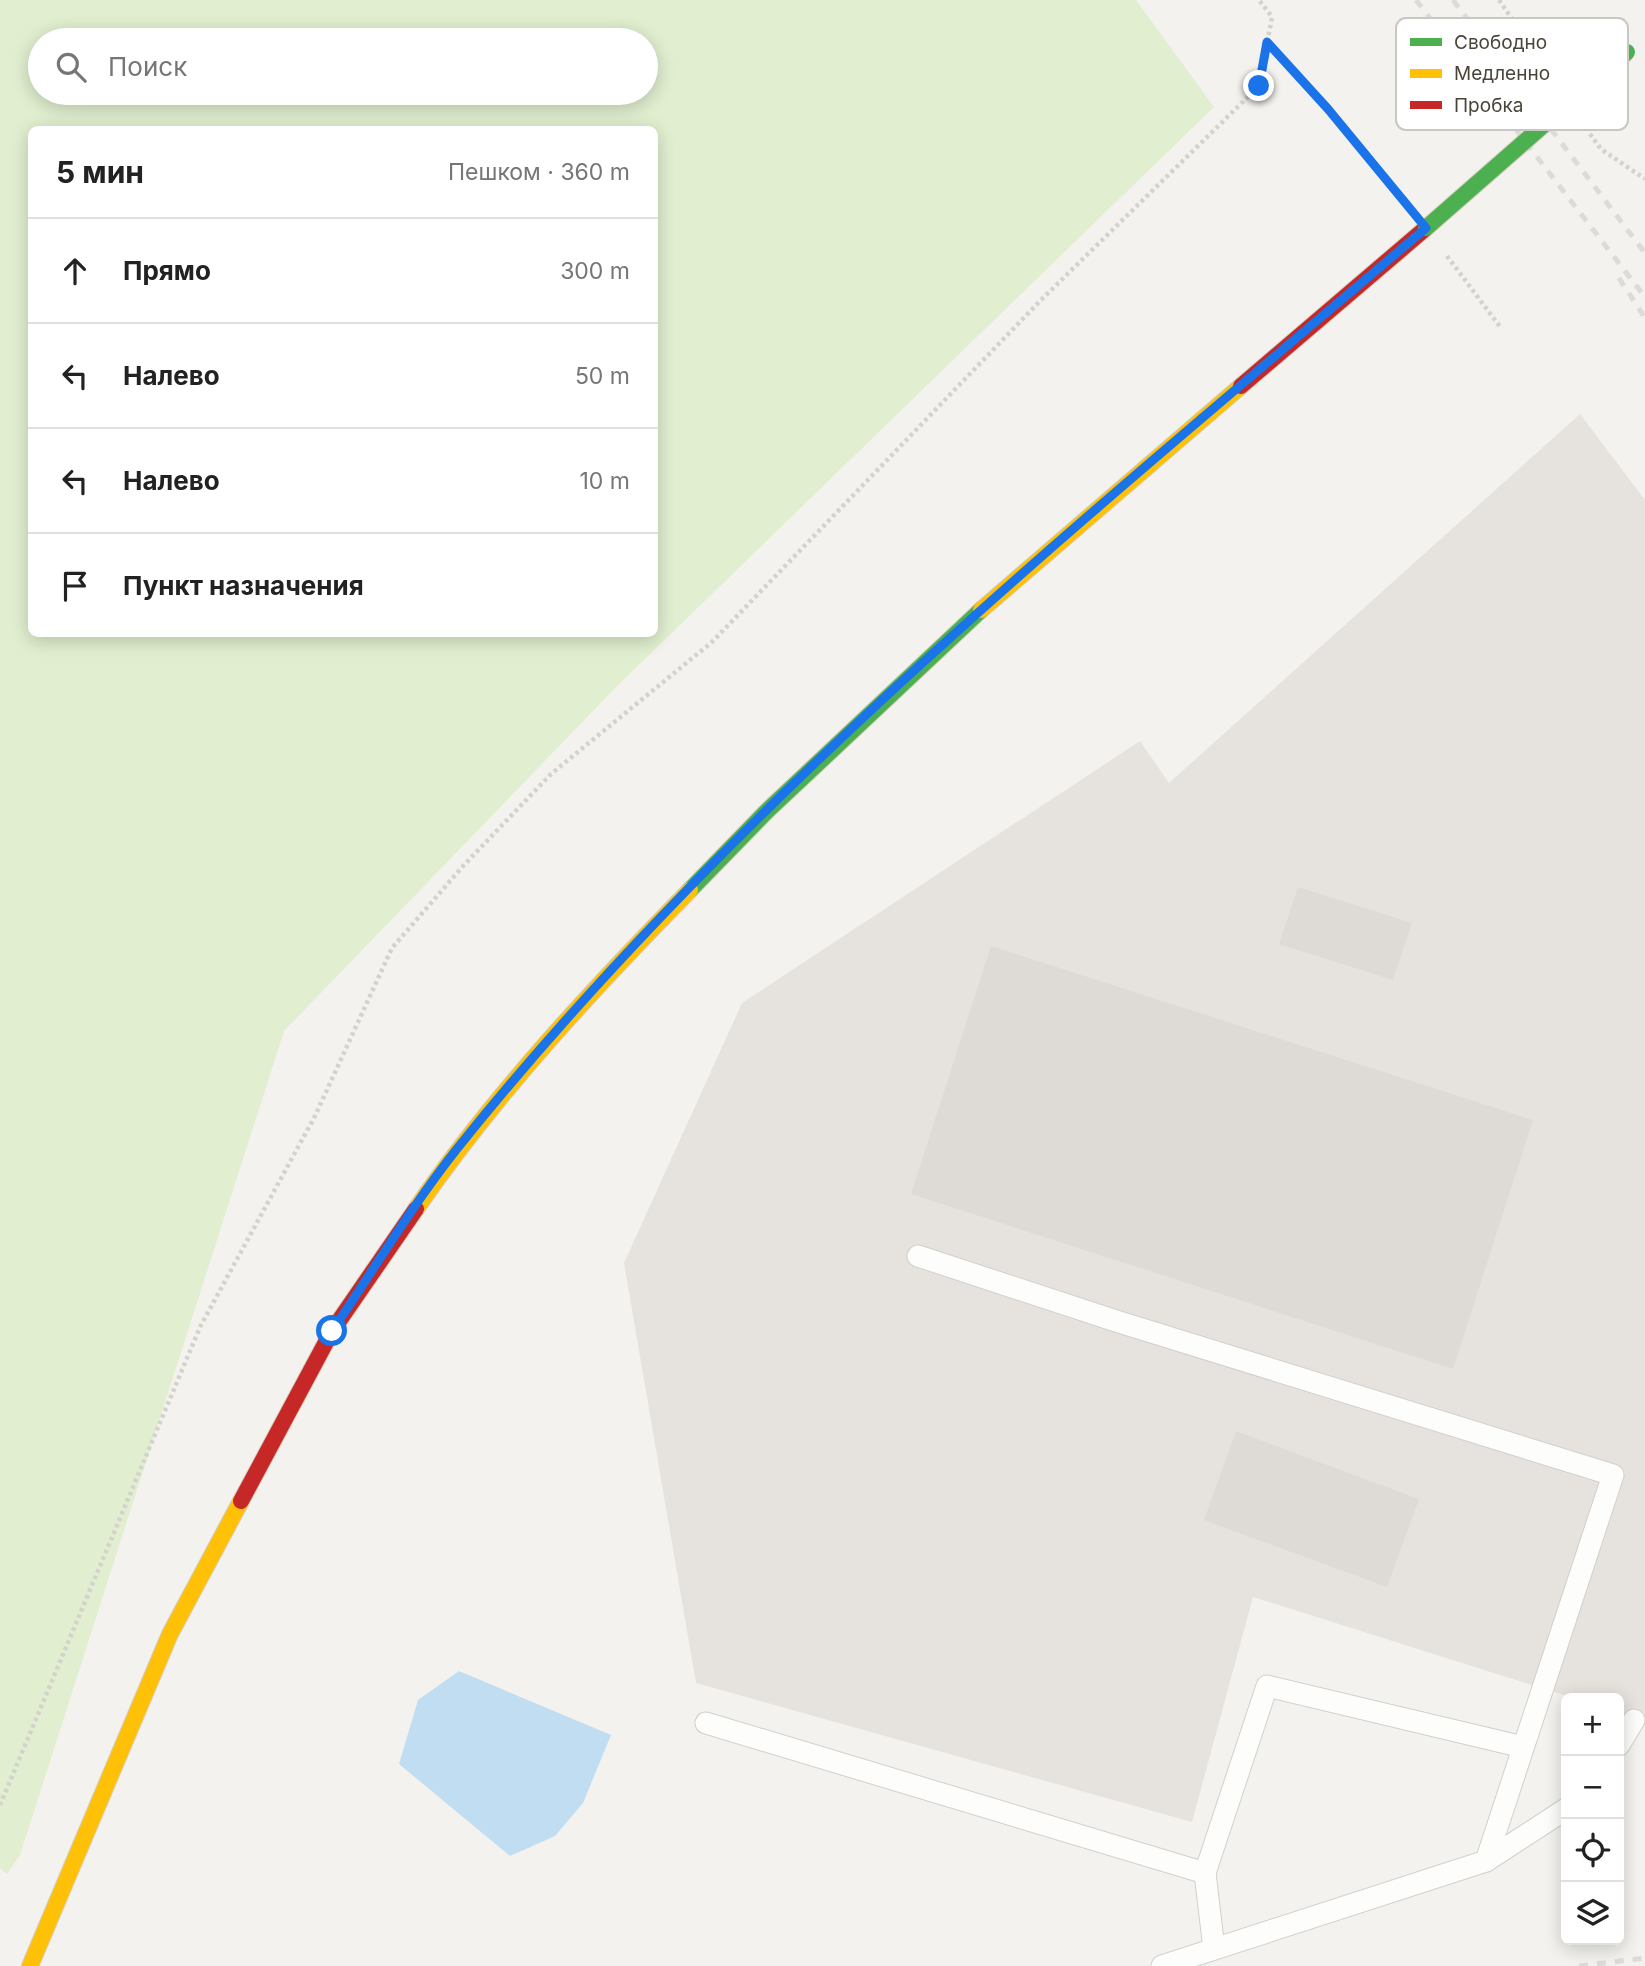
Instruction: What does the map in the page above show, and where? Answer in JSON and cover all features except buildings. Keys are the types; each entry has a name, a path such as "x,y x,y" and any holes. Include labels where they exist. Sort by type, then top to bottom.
{"main road":[{"path":"30,1966 170,1634 332,1331 455,1152 598,985 767,811 1003,589 1538,130"}],"lane":[{"path":"918,1256 1116,1321 1613,1475 1486,1861"},
{"path":"1214,1949 1205,1873 1267,1686 1523,1747"},
{"path":"1624,1737 1634,1720"},
{"path":"706,1723 1205,1873"},
{"path":"1162,1966 1486,1861 1561,1813"}],"path":[{"path":"0,1805 200,1327 315,1116 392,948 464,864 551,774 712,642 1041,300 1259,86 1272,17 1259,0"},
{"path":"1267,42 1328,109 1426,228 1501,328"}],"shaded area":[{"path":"1580,414 1645,500 1645,1724 1624,1717 1624,1693 1561,1694 1253,1597 1192,1822 696,1683 624,1263 742,1003 1140,741 1169,783"}],"green space":[{"path":"0,0 1136,0 1214,107 619,684 284,1031 20,1855 7,1874 0,1868"}],"water":[{"path":"459,1671 611,1735 583,1803 555,1836 510,1856 399,1764 418,1700"}],"railway":[{"path":"1416,0 1430,18"},
{"path":"1453,0 1467,18"},
{"path":"1516,130 1645,297"},
{"path":"1552,130 1645,253"},
{"path":"1619,278 1645,318"},
{"path":"1579,1966 1645,1958"}],"traffic: fast":[{"path":"1426,228 1538,130"},
{"path":"690,890 767,811 981,610"}],"traffic: slow":[{"path":"981,610 1241,386"},
{"path":"416,1209 478,1125 546,1044 690,890"},
{"path":"30,1966 170,1634 241,1501"}],"traffic: jam":[{"path":"1241,386 1426,228"},
{"path":"241,1501 332,1331 416,1209"}],"route":[{"path":"332,1331 455,1152 598,985 767,811 1003,589 1426,228 1328,109 1267,42 1259,86"}]}
